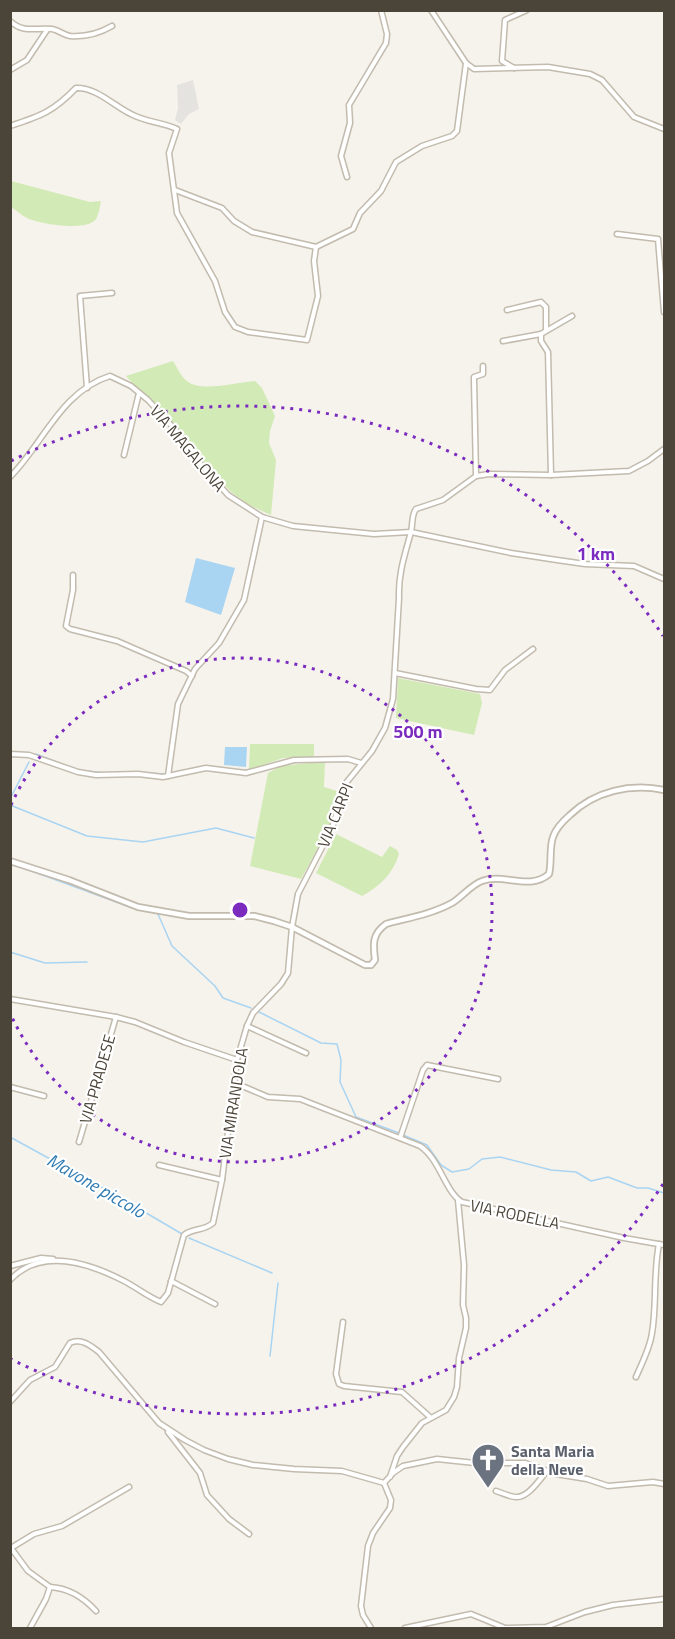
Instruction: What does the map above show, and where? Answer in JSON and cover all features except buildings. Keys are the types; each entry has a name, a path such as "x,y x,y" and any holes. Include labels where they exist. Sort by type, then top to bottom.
{"street":[{"path":"347,177 340,156 350,123 349,105 386,43 387,34 381,10"},
{"path":"431,10 466,63 474,69 548,68 590,74 602,80 634,117 664,129"},
{"path":"515,68 502,61 505,20 527,10"},
{"path":"10,21 25,30 48,30 70,36 91,34 112,26"},
{"path":"10,70 27,60 48,30"},
{"path":"175,190 222,208 234,221 252,232 316,247 353,229 360,213 381,190 396,162 422,146 452,136 457,131 466,63"},
{"path":"10,126 40,116 59,105 76,88 86,88 134,116 165,123 177,129 169,153 177,213 215,281 225,312 235,327 248,332 307,340 318,296 314,261 316,247"},
{"path":"617,234 656,237 659,242 663,270 664,312"},
{"path":"10,477 26,459 57,415 87,388 80,296 112,293"},
{"path":"507,310 541,302 546,307 546,330"},
{"path":"503,341 541,334 572,316"},
{"path":"541,334 541,340 548,352 551,475"},
{"path":"483,366 483,374 474,377 476,476 629,471 648,461 664,448"},
{"name":"VIA MAGALONA","path":"87,388 110,376 131,386 148,400 180,435 188,450 228,495 262,517 293,526 322,530 374,534 411,532"},
{"name":"VIA MAGALONA","path":"124,455 139,393"},
{"name":"VIA CARPI","path":"292,927 298,894 332,828 346,783 372,751 384,728 393,699 398,583 411,532 413,513 416,509 443,500 476,476"},
{"path":"168,776 178,704 192,676 227,631 244,600 262,517"},
{"path":"411,532 557,560 585,564 634,566 664,579"},
{"path":"73,575 73,590 66,626 117,641 186,671 192,676"},
{"path":"395,673 490,690 505,670 533,649"},
{"path":"10,754 29,755 78,772 96,775 168,776 206,768 246,773 294,760 348,759 361,763"},
{"path":"10,861 138,907 189,916 254,916 274,921 292,927 358,963 371,965 375,960 374,936 386,924 443,907 482,880 534,882 544,879 549,874 552,837 557,828 589,799 638,787 664,790"},
{"name":"VIA MIRANDOLA","path":"10,1280 24,1269 54,1260 68,1261 104,1272 161,1302 168,1293 184,1235 213,1223 222,1180 237,1060 253,1013 281,984 288,973 292,927"},
{"name":"VIA PRADESE","path":"10,999 116,1017 149,1026 184,1042 237,1060"},
{"name":"VIA PRADESE","path":"79,1142 116,1017"},
{"name":"VIA MIRANDOLA","path":"247,1026 306,1053"},
{"path":"400,1138 423,1070 428,1065 498,1079"},
{"name":"VIA RODELLA","path":"235,1083 275,1099 300,1099 420,1146 429,1154 458,1200 664,1245"},
{"path":"10,1087 44,1096"},
{"name":"VIA MIRANDOLA","path":"159,1165 222,1180"},
{"path":"390,1477 397,1456 403,1447 422,1423 446,1410 454,1398 457,1387 460,1348 466,1328 463,1305 464,1265 458,1200"},
{"path":"636,1377 652,1334 659,1244"},
{"path":"10,1266 41,1258 54,1260"},
{"path":"171,1281 215,1304"},
{"path":"343,1322 336,1374 339,1384 402,1392 430,1417"},
{"path":"10,1402 30,1380 55,1367 70,1343 79,1341 88,1344 99,1352 164,1427 200,1473 210,1499 229,1519 249,1534"},
{"path":"164,1427 204,1450 240,1462 294,1469 342,1471 384,1484 391,1500 390,1508 373,1533 368,1546 360,1606 371,1629"},
{"path":"384,1484 403,1466 436,1459 525,1463 556,1474 587,1479 608,1486 653,1482 664,1484"},
{"path":"496,1491 520,1497 533,1487 547,1471"},
{"path":"96,1611 81,1598 65,1590 50,1587 28,1571 11,1548 34,1534 62,1526 129,1487"},
{"path":"30,1629 50,1587"},
{"path":"405,1629 471,1614 505,1628 546,1627 585,1612 613,1605 664,1599"}],"green space":[{"path":"11,181 90,202 101,201 97,217 91,223 73,226 42,223 27,218 11,207"},
{"path":"173,361 183,377 193,384 210,387 255,381 262,388 275,416 269,443 276,460 271,515 249,505 231,492 126,376"},
{"path":"398,678 480,694 482,703 474,735 396,718"},
{"path":"250,744 314,744 314,757 283,758 249,770"},
{"path":"325,761 324,787 340,792 329,828 301,879 250,866 268,773 281,766"},
{"path":"336,834 382,857 390,846 399,854 385,879 362,896 316,873"}],"shaded area":[{"path":"193,80 199,109 189,114 181,124 175,120 178,108 177,85"}],"water":[{"path":"196,558 235,568 221,615 185,602"},
{"path":"225,747 247,747 246,767 224,765"}],"waterway":[{"path":"36,754 78,770 105,773"},
{"path":"10,799 29,762"},
{"path":"176,772 207,766 224,768"},
{"path":"149,773 163,774"},
{"path":"10,805 87,836 143,842 216,828 254,838"},
{"name":"Mavone piccolo","path":"10,864 130,907"},
{"name":"Mavone piccolo","path":"145,910 158,914 172,946 215,986 223,998 251,1008"},
{"name":"Mavone piccolo","path":"10,952 45,963 87,962"},
{"name":"Mavone piccolo","path":"257,1011 321,1043 337,1044 341,1060 340,1082 356,1117 399,1133"},
{"name":"Mavone piccolo","path":"403,1135 427,1145 441,1165 452,1172 469,1169 482,1159 500,1157 551,1170 576,1172 591,1181 608,1177 637,1188 648,1188 664,1193"},
{"name":"Mavone piccolo","path":"10,1137 182,1234"},
{"name":"Mavone piccolo","path":"189,1238 272,1273"},
{"name":"Mavone piccolo","path":"270,1356 278,1283"}],"place":[{"name":"Santa Maria della Neve","path":"488,1489"}]}
